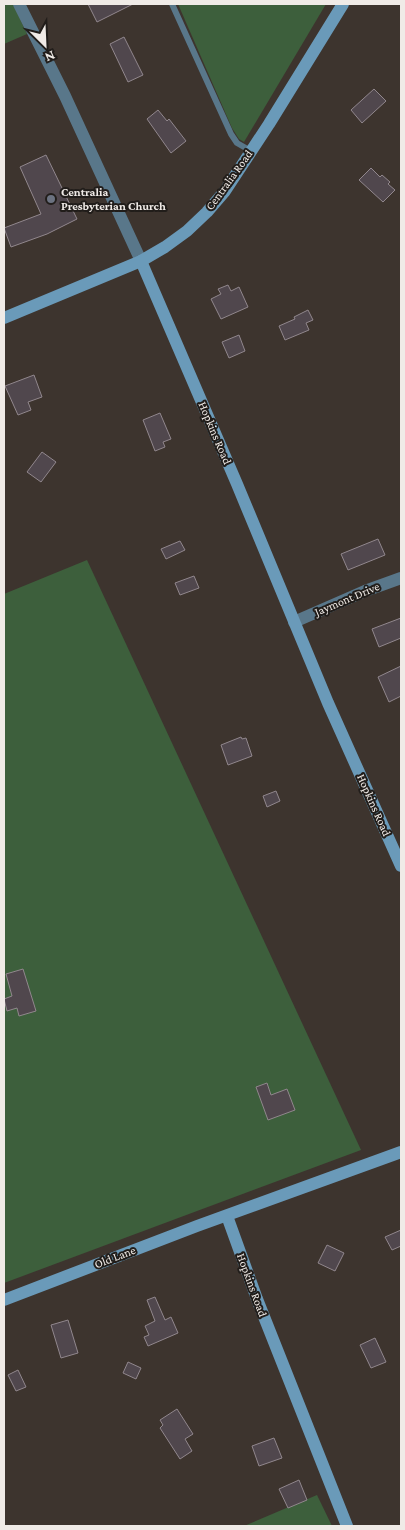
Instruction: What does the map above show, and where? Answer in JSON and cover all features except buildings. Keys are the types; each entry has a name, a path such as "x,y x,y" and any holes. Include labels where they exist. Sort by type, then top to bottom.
{"main road":[{"name":"Centralia Road","path":"4,318 141,261 187,231 225,191 343,4"},
{"name":"Hopkins Road","path":"141,261 328,702 401,866"},
{"path":"227,1216 401,1152"},
{"name":"Hopkins Road","path":"227,1216 257,1300 347,1526"},
{"name":"Old Lane","path":"4,1300 227,1216"}],"street":[{"name":"Hopkins Road","path":"20,4 65,96 141,261"},
{"name":"Jaymont Drive","path":"294,622 365,591 401,578"}],"lane":[{"path":"172,4 231,134 237,143 251,151"}],"green space":[{"path":"4,4 13,4 27,34 4,44"},
{"path":"178,4 326,4 244,142 239,139 232,128"},
{"path":"87,560 361,1150 4,1283 4,594"},
{"path":"317,1495 332,1526 244,1526"}],"place":[{"name":"Centralia Presbyterian Church","path":"51,199"}]}
